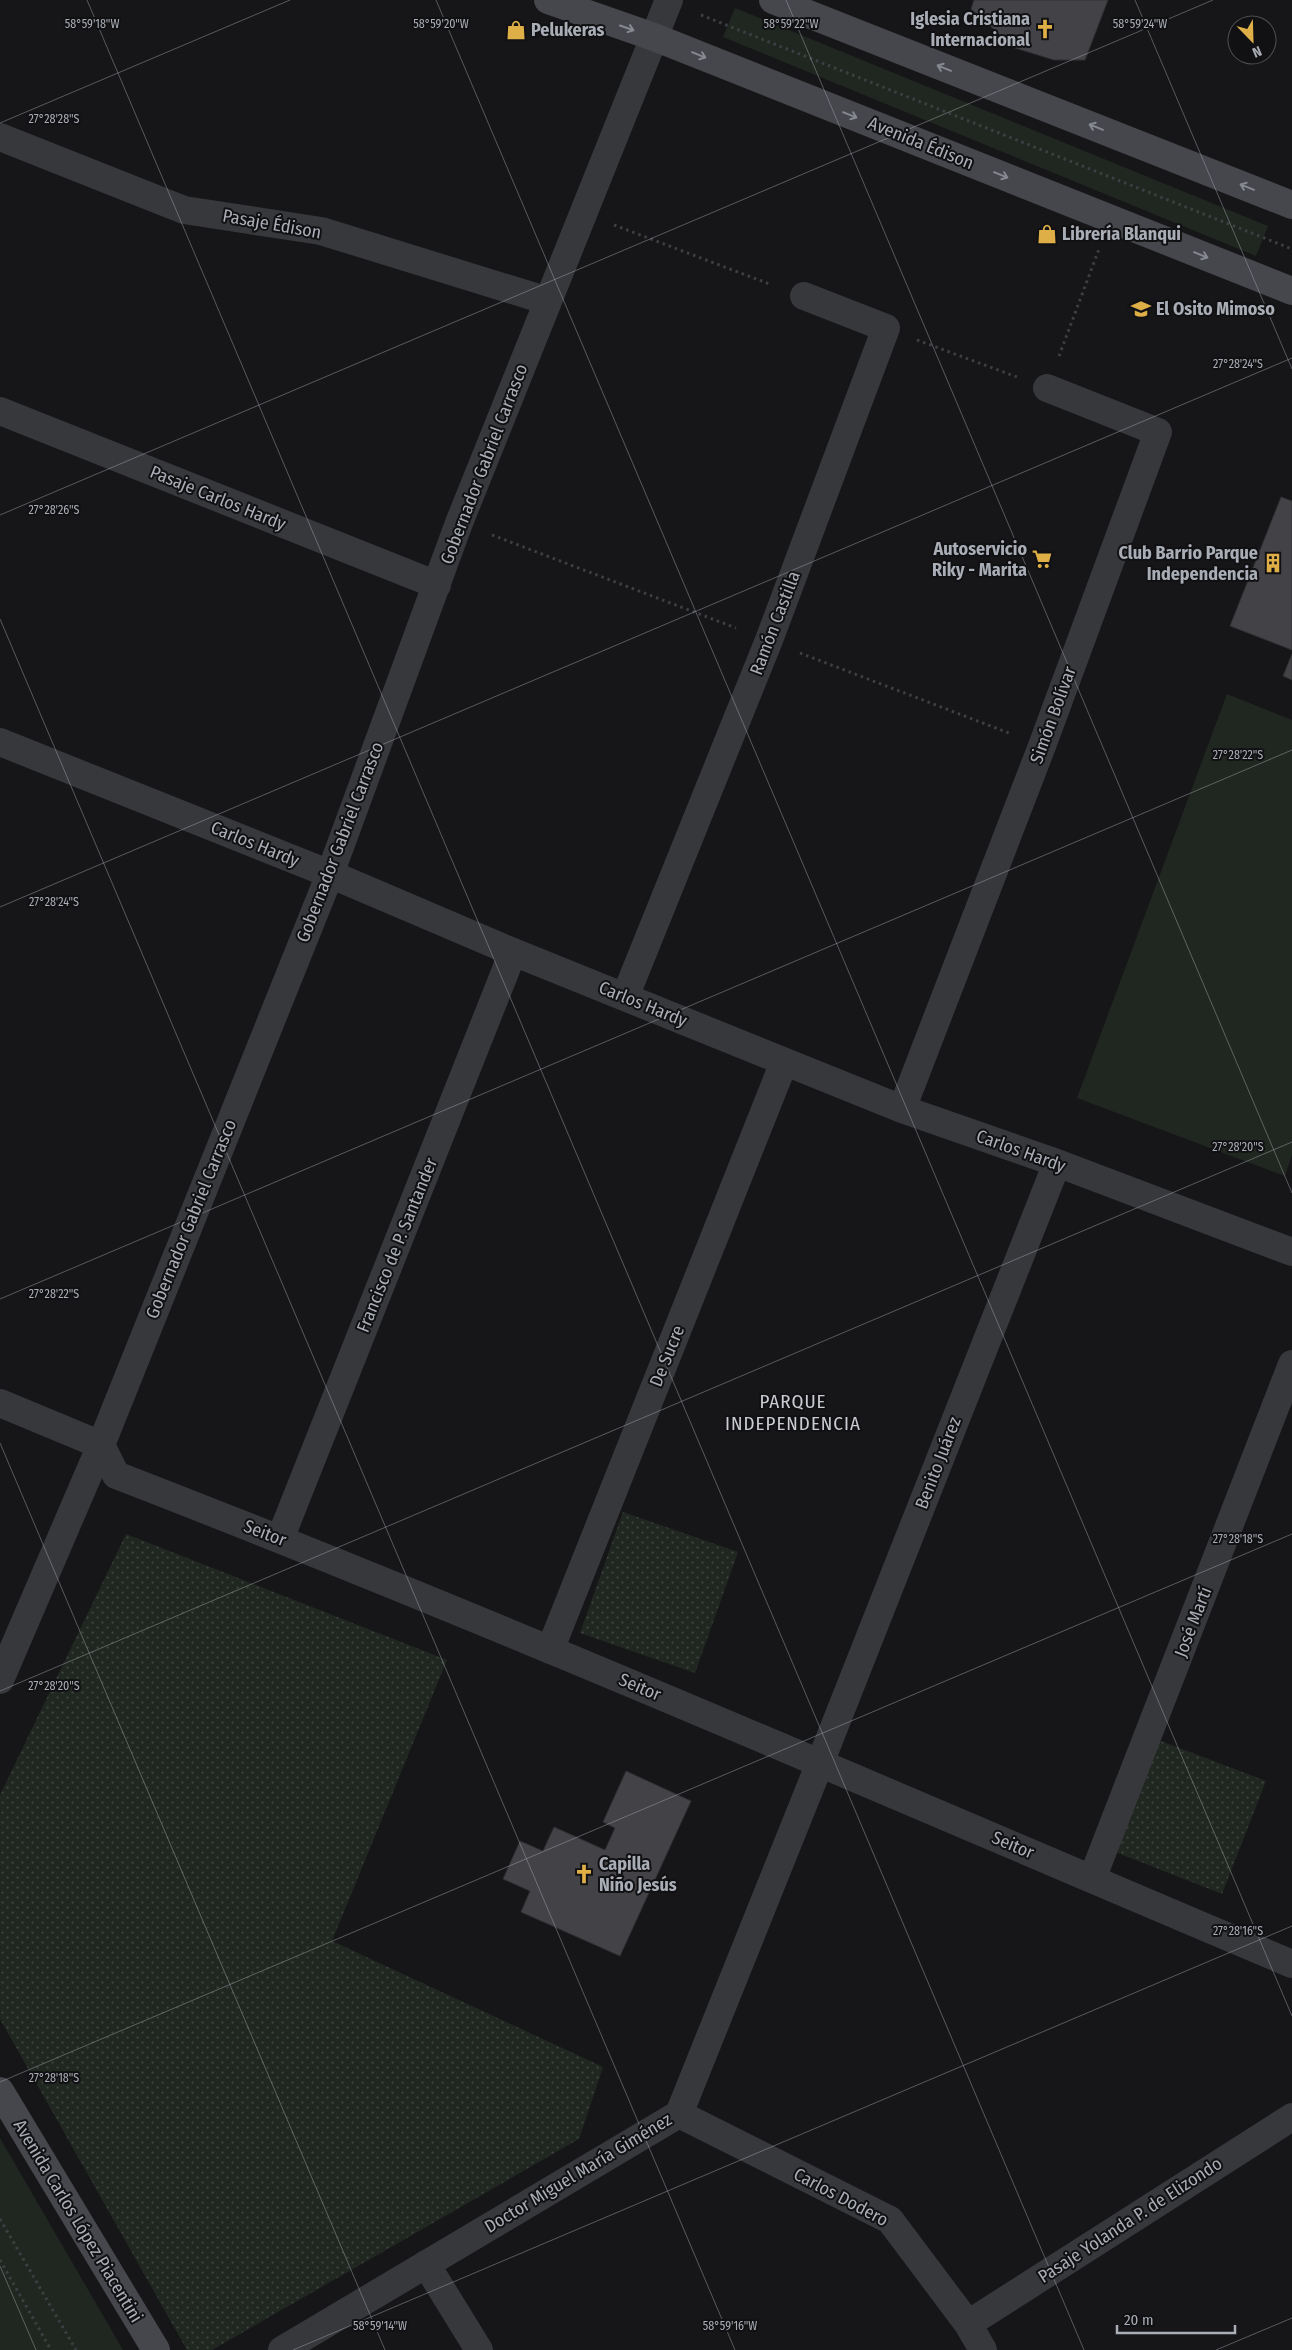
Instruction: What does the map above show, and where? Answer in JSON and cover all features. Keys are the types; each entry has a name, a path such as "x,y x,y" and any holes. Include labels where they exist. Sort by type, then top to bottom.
{"main road":[{"name":"Avenida Édison","path":"548,0 654,37 1292,291"},
{"path":"773,0 1292,205"},
{"name":"Avenida Carlos López Piacentini","path":"0,2091 156,2350"}],"street":[{"name":"Gobernador Gabriel Carrasco","path":"0,1680 101,1445 330,874 459,523 668,1"},
{"name":"Pasaje Édison","path":"0,137 184,210 321,231 548,300"},
{"path":"804,296 886,328"},
{"name":"Ramón Castilla","path":"625,997 769,640 886,328"},
{"name":"Simón Bolívar","path":"902,1109 1042,746 1158,432 1047,388"},
{"name":"Pasaje Carlos Hardy","path":"0,411 437,585"},
{"name":"Carlos Hardy","path":"0,742 330,874 513,952 902,1109 1056,1163 1292,1252"},
{"name":"Francisco de P. Santander","path":"280,1538 513,952"},
{"name":"De Sucre","path":"550,1650 784,1062"},
{"name":"Benito Juárez","path":"820,1763 1056,1163"},
{"name":"José Martí","path":"1092,1879 1292,1364"},
{"path":"0,1403 101,1445"},
{"name":"Seitor","path":"101,1445 116,1475 280,1538 550,1650 1292,1964"},
{"name":"Doctor Miguel María Giménez","path":"282,2350 678,2114 820,1763"},
{"name":"Carlos Dodero","path":"678,2114 890,2220 968,2324 983,2350"},
{"name":"Pasaje Yolanda P. de Elizondo","path":"968,2324 1292,2117"},
{"path":"426,2264 479,2350"}],"path":[{"path":"668,1 1292,249"},
{"path":"583,214 804,296"},
{"path":"886,328 1047,388 1110,218"},
{"path":"0,2219 76,2350"},
{"path":"0,2260 51,2350"}],"shaded area":[{"path":"735,8 1268,226 1256,256 723,37"},
{"path":"1227,694 1292,720 1292,1155 1285,1176 1077,1098"},
{"path":"623,1512 738,1552 695,1673 580,1633"},
{"path":"126,1534 447,1660 332,1941 603,2067 579,2139 212,2350 187,2350 0,2019 0,1795"},
{"path":"1156,1739 1266,1781 1222,1894 1113,1851"},
{"path":"0,2138 123,2350 0,2350"}],"building":[{"name":"Iglesia Cristiana Internacional","path":"974,0 1108,0 1085,60 1054,60 1015,48 971,9"},
{"name":"Club Barrio Parque Independencia","path":"1281,497 1292,501 1292,650 1230,626"},
{"path":"1292,654 1292,680 1283,676"},
{"path":"626,1771 691,1801 620,1956 521,1912 530,1891 503,1879 520,1841 543,1851 554,1827 605,1850 615,1828 603,1822"}],"place":[{"name":"Iglesia Cristiana Internacional","path":"1045,29"},
{"name":"Pelukeras","path":"516,30"},
{"name":"Librería Blanqui","path":"1047,234"},
{"name":"El Osito Mimoso","path":"1141,309"},
{"name":"Autoservicio Riky - Marita","path":"1042,559"},
{"name":"Club Barrio Parque Independencia","path":"1273,563"},
{"name":"Capilla Niño Jesús","path":"584,1874"}],"district":[{"name":"PARQUE INDEPENDENCIA","path":"793,1412"}]}
